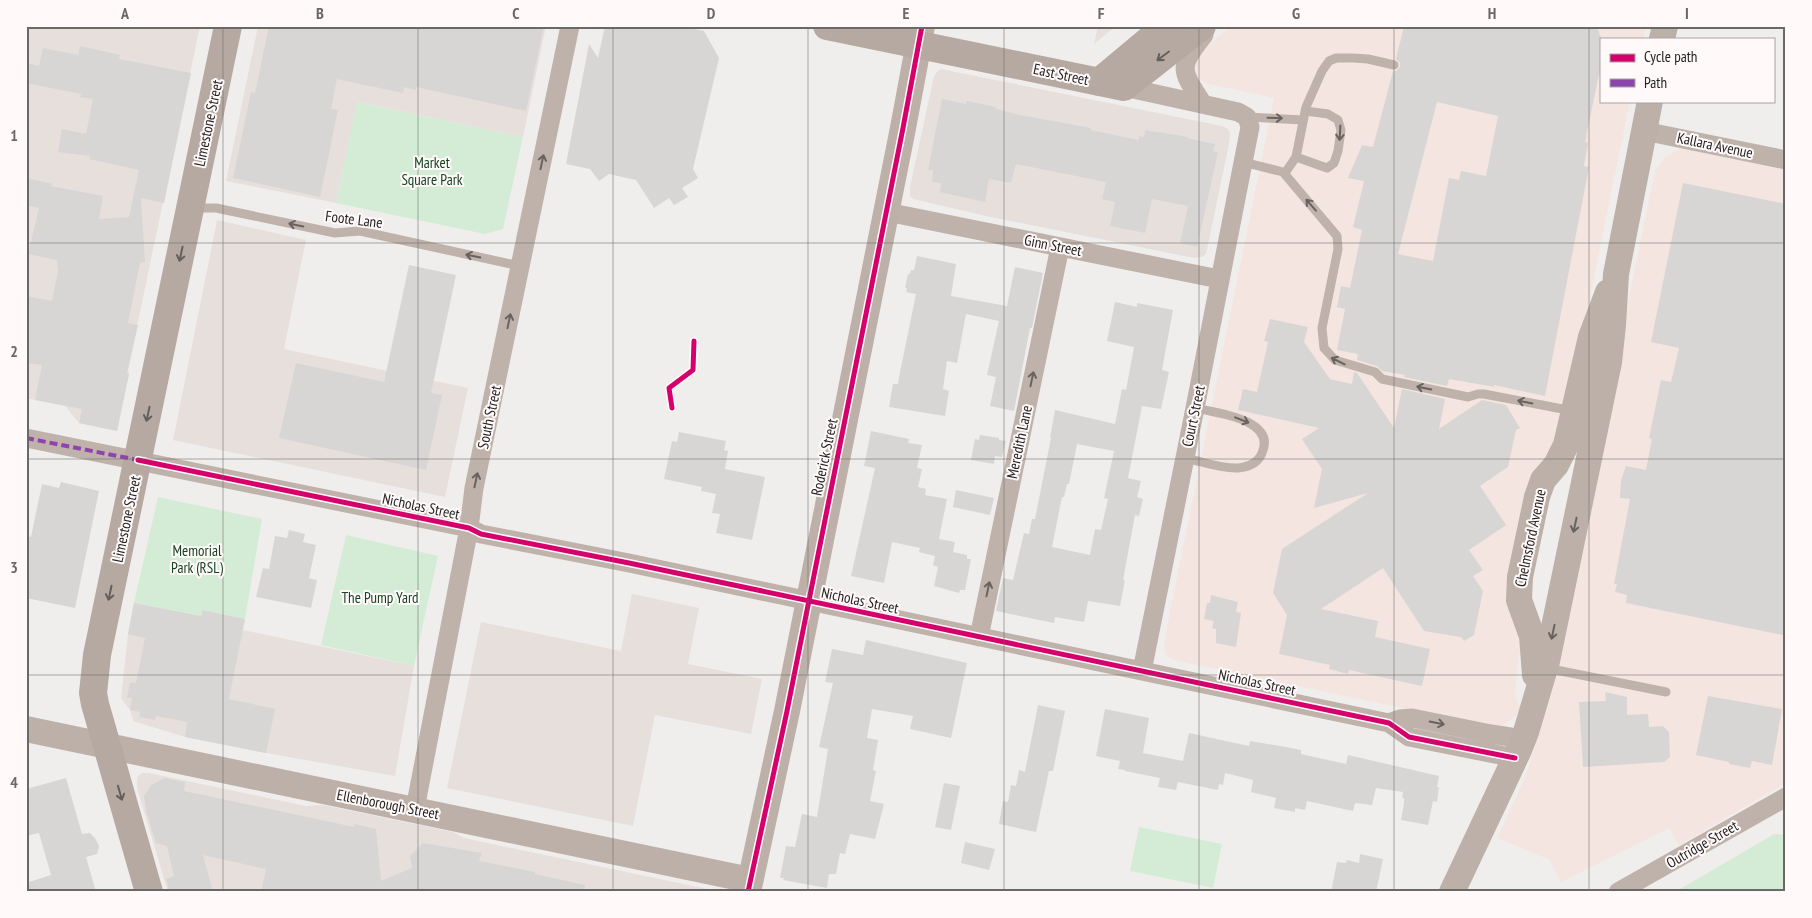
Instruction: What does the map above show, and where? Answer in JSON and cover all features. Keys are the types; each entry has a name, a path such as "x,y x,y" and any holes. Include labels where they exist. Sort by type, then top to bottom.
{"main road":[{"name":"Limestone Street","path":"149,892 106,746 94,694 98,655 228,26"},
{"name":"East Street","path":"827,26 920,36 1112,85"},
{"path":"1112,85 1166,26"},
{"path":"1112,85 1202,26"}],"street":[{"name":"South Street","path":"415,809 469,528 474,488 570,26"},
{"path":"1203,104 1186,77 1185,66 1188,54 1211,26"},
{"name":"Roderick Street","path":"749,886 787,711 920,36"},
{"name":"East Street","path":"1112,85 1238,112 1247,117"},
{"name":"Chelmsford Avenue","path":"1452,892 1519,748 1544,668 1563,585 1610,352 1616,280 1650,102"},
{"path":"1243,162 1249,130 1247,117"},
{"name":"Kallara Avenue","path":"1644,131 1786,160"},
{"name":"Court Street","path":"1142,671 1243,162"},
{"name":"Ginn Street","path":"886,212 1219,279"},
{"name":"Meredith Lane","path":"979,637 1060,247"},
{"name":"Chelmsford Avenue","path":"1535,696 1532,636 1522,612 1518,596 1520,577 1537,497 1544,480 1562,455 1591,337 1616,280"},
{"name":"Nicholas Street","path":"26,438 469,528 482,534 630,563 1389,723 1400,719 1412,718 1492,734 1519,748"},
{"path":"1547,476 1559,471 1569,470 1578,472 1585,477"},
{"path":"1518,596 1529,606 1541,606 1552,598 1563,585"},
{"name":"Ellenborough Street","path":"26,730 415,809 749,886"},
{"name":"Outridge Street","path":"1618,892 1786,797"}],"lane":[{"path":"1285,173 1296,158 1304,115 1322,71 1331,60 1360,58 1394,65"},
{"path":"1247,117 1328,114 1338,120 1342,130 1334,163 1327,168 1296,158"},
{"path":"1243,162 1278,169 1285,173 1337,236 1338,249 1322,328 1324,348 1334,360 1375,372 1382,378 1468,397 1480,393 1573,411"},
{"name":"Foote Lane","path":"188,221 199,210 213,207 334,233 360,231 520,266"},
{"path":"1184,458 1238,468 1248,466 1257,461 1264,449 1263,435 1251,423 1239,418 1195,408"},
{"path":"1544,668 1666,692"}],"shaded area":[{"path":"26,26 200,26 128,369 129,374 117,431 79,423 65,406 26,398"},
{"path":"258,26 546,26 523,137 358,102 336,203 226,181"},
{"path":"1098,26 1116,26 1094,44"},
{"path":"1231,26 1646,26 1643,38 1600,38 1600,102 1630,102 1522,630 1515,693 1520,706 1517,715 1502,726 1488,726 1173,660 1165,654 1164,645 1170,611 1274,98 1209,84 1198,79 1192,69 1202,51"},
{"path":"941,69 1222,126 1228,129 1230,134 1229,144 1206,254 1202,257 1194,258 986,216 913,199 910,196 910,187 934,76"},
{"path":"1682,148 1786,167 1786,783 1679,845 1669,828 1561,882 1550,860 1497,838 1525,778 1535,747 1654,176 1656,169 1665,157"},
{"path":"217,220 306,240 284,349 468,388 445,497 173,440"},
{"path":"632,594 699,608 688,664 762,679 751,734 655,715 633,826 447,788 481,622 621,651"},
{"path":"134,603 200,616 202,610 245,619 243,630 414,666 395,776 185,737 133,721 130,710 121,698 128,634"},
{"path":"142,773 306,806 323,805 453,832 464,838 722,892 168,892 137,788 138,776"}],"green space":[{"name":"Market Square Park","path":"357,102 523,137 503,229 485,234 336,203"},
{"name":"Memorial Park (RSL)","path":"158,497 262,519 245,619 202,610 201,616 134,603"},
{"name":"The Pump Yard","path":"346,535 438,556 414,666 321,645"},
{"path":"1139,827 1222,844 1213,888 1130,871"},
{"path":"1774,834 1786,835 1786,892 1675,892"}],"building":[{"path":"269,26 544,26 526,111 416,87 416,90 404,87 403,93 337,79 331,109 338,110 320,197 233,178 251,92 255,93"},
{"path":"605,26 679,26 704,31 719,58 693,169 698,178 682,188 688,197 674,205 669,198 654,208 636,180 609,174 599,181 590,169 566,164 589,44 598,58"},
{"path":"1404,26 1573,26 1598,29 1601,38 1600,74 1585,142 1588,143 1584,166 1589,167 1545,396 1494,385 1495,387 1449,379 1447,386 1404,377 1405,375 1382,371 1377,366 1357,360 1358,354 1337,350 1345,309 1337,307 1341,286 1350,288 1362,230 1353,227 1364,181 1348,178 1362,145 1373,147 1393,71 1400,67 1400,63 1396,59","holes":["1437,102 1498,116 1486,176 1461,171 1459,180 1449,178 1433,261 1398,254"]},
{"path":"80,46 120,55 119,59 191,73 164,203 141,198 145,262 140,263 128,323 138,325 117,431 79,423 82,409 35,400 42,365 26,363 26,296 52,301 58,272 57,260 28,254 39,208 26,205 26,178 52,184 51,186 103,196 99,219 129,217 139,170 89,159 90,156 58,152 62,129 86,134 93,99 80,97 81,94 26,83 26,63 39,66 43,48 78,55"},
{"path":"942,99 966,104 967,101 996,107 996,109 1020,115 1091,128 1091,130 1139,140 1139,136 1144,137 1145,130 1188,137 1215,144 1213,151 1218,152 1197,247 1180,243 1188,206 1152,199 1145,233 1110,226 1115,202 1102,199 1106,182 1016,164 1011,183 989,179 985,202 940,192 941,183 932,182 933,170 928,170"},
{"path":"1683,183 1786,204 1786,622 1783,635 1626,603 1627,595 1615,592 1617,584 1614,584 1630,499 1620,498 1621,481 1626,466 1646,470 1652,439 1649,438 1661,380 1671,382 1679,348 1651,342"},
{"path":"917,256 956,264 951,296 1007,306 1015,267 1043,273 1014,411 990,406 996,377 987,375 999,321 966,314 957,363 947,361 943,389 949,391 945,416 889,407 893,384 898,384 916,294 906,292 907,288 905,288 908,274 910,274 911,270 914,270"},
{"path":"409,265 456,275 431,393 442,395 426,470 279,438 296,363 384,382"},
{"path":"1115,302 1137,307 1137,303 1173,310 1162,370 1169,372 1161,409 1142,406 1128,478 1141,481 1137,497 1143,499 1139,516 1135,515 1120,606 1088,601 1084,622 1055,617 1054,623 996,611 1003,578 1013,580 1024,533 1029,534 1032,519 1035,519 1055,410 1115,424 1122,389 1126,390 1134,347 1107,341","holes":["1077,444 1114,451 1104,498 1108,499 1101,530 1095,529 1090,555 1052,547 1062,497 1064,497 1067,484 1069,484"]},
{"path":"1270,319 1308,327 1304,342 1330,379 1352,384 1354,372 1357,373 1394,428 1402,389 1445,399 1439,429 1482,400 1506,405 1520,428 1516,430 1508,467 1480,486 1506,525 1469,550 1483,570 1473,576 1483,591 1474,635 1464,641 1461,637 1424,631 1383,568 1321,609 1378,621 1375,637 1430,649 1422,686 1349,670 1348,674 1329,669 1330,665 1279,654 1287,615 1273,593 1282,549 1368,493 1314,508 1322,469 1302,439 1319,428 1238,410 1243,389 1257,392 1268,342 1264,341"},
{"path":"871,431 909,439 908,443 922,445 917,468 922,469 918,487 926,489 925,495 947,499 939,539 955,542 953,552 967,555 967,559 971,559 965,590 960,590 959,593 934,586 938,567 933,565 935,556 919,552 920,548 892,542 884,583 851,576 875,468 864,466"},
{"path":"679,432 726,441 724,450 728,451 725,469 765,477 752,540 716,533 720,514 712,513 716,494 701,491 702,487 664,479 672,441 677,442"},
{"path":"980,435 1006,441 1002,457 995,456 994,464 971,460 975,439 979,440"},
{"path":"61,482 99,491 75,608 26,598 26,536 31,537 42,484 59,488"},
{"path":"956,490 994,498 990,515 953,507"},
{"path":"289,530 305,534 303,542 316,545 309,578 317,580 311,608 256,597 263,568 269,569 275,536 287,538"},
{"path":"1211,595 1238,602 1236,612 1241,613 1236,647 1216,643 1216,629 1212,628 1214,621 1204,619 1207,603 1210,603"},
{"path":"134,603 201,616 202,610 245,619 229,699 275,709 266,753 185,737 187,722 156,716 155,720 139,717 140,712 130,710 132,698 127,698 130,682 136,683 145,638 128,634"},
{"path":"866,640 967,663 951,738 910,729 913,716 872,709 867,738 878,740 873,770 876,771 870,801 884,804 875,839 850,834 845,854 840,853 836,874 829,874 827,888 783,880 784,878 780,878 786,846 795,847 802,814 817,817 828,749 819,747 833,683 825,682 832,649 863,655"},
{"path":"1605,692 1627,697 1627,715 1648,714 1649,727 1663,726 1669,732 1670,757 1664,762 1583,767 1579,702 1606,701"},
{"path":"1708,696 1782,709 1772,765 1752,761 1750,768 1696,755"},
{"path":"1038,705 1065,711 1053,771 1049,771 1036,832 999,824 1003,801 1008,802 1011,785 1016,786 1019,770 1025,772"},
{"path":"1105,709 1149,718 1143,753 1183,761 1189,733 1249,746 1250,741 1286,747 1301,750 1301,754 1346,764 1348,755 1439,776 1437,802 1433,801 1428,825 1401,820 1404,803 1404,798 1402,798 1403,792 1376,788 1372,805 1355,803 1353,811 1307,801 1305,810 1295,808 1295,812 1274,808 1276,798 1251,792 1253,780 1225,773 1223,785 1219,784 1218,790 1178,782 1176,790 1158,787 1160,778 1118,769 1120,761 1096,756"},
{"path":"66,778 82,834 90,833 99,846 97,854 86,857 96,892 26,892 26,883 51,875 39,833 26,836 26,789"},
{"path":"165,778 185,782 184,791 354,827 354,824 376,829 381,881 412,868 410,856 423,843 482,853 479,861 535,872 535,874 585,885 584,892 261,892 266,869 203,855 213,892 170,892 166,879 174,876 167,846 156,843 146,811 144,796 151,785"},
{"path":"944,783 960,786 951,830 935,827"},
{"path":"965,842 995,849 989,870 961,863"},
{"path":"1360,854 1383,859 1376,892 1331,892 1337,862 1346,863 1347,860 1359,863"}],"marked path":[{"path":"26,438 138,460"}],"cycle path":[{"path":"748,892 787,711 922,26"},
{"path":"672,408 669,388 693,370 694,341"},
{"path":"138,460 469,528 481,534 629,563 1389,723 1409,737 1515,758"}]}
